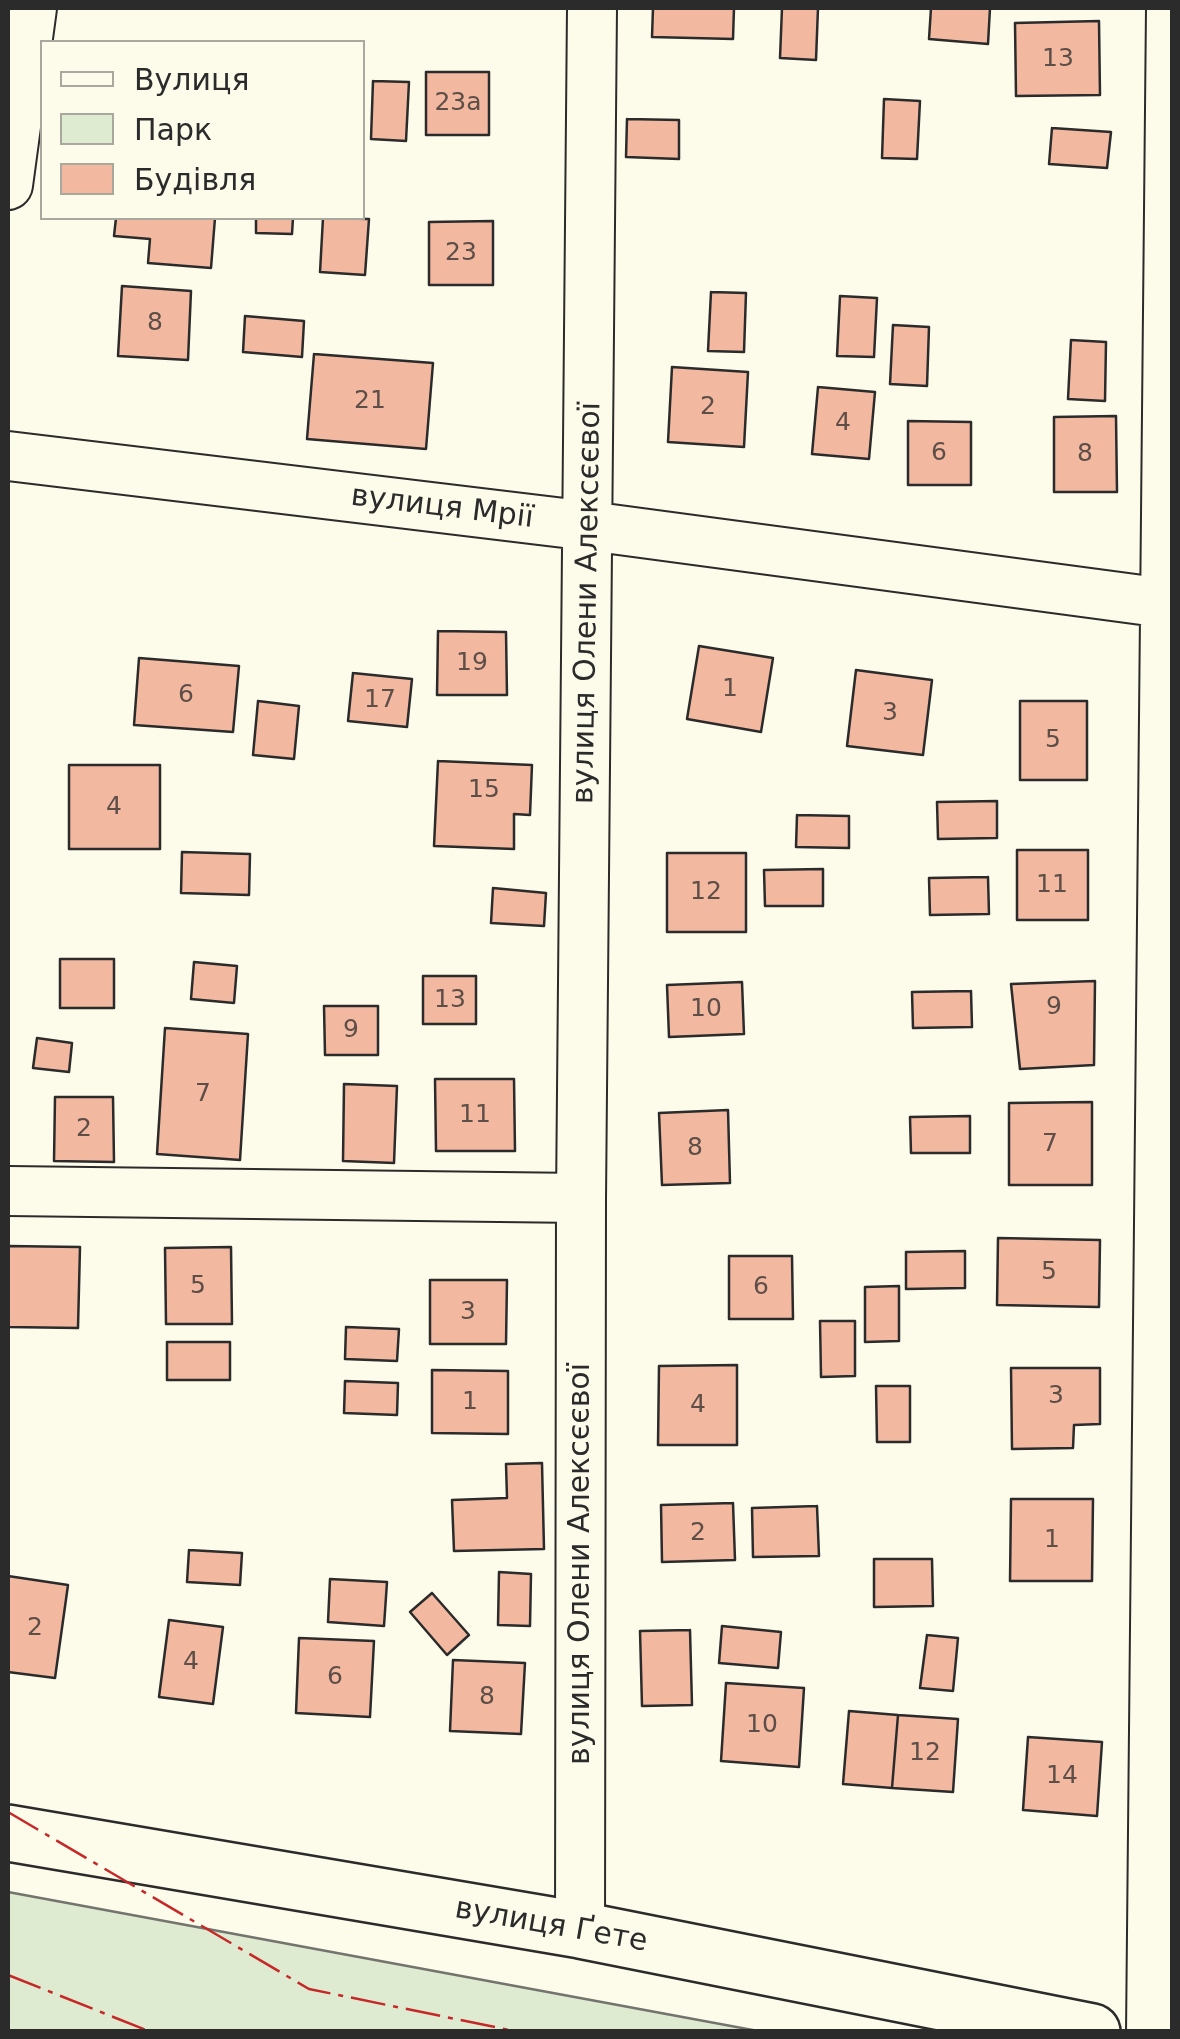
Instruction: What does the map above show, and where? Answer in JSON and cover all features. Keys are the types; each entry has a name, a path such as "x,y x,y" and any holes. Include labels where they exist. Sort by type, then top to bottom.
{"main road":[{"name":"вулиця Ґете","path":"8,1833 580,1930 1092,2032"}],"street":[{"path":"8,185 32,8"},
{"name":"вулиця Олени Алексєєвої","path":"580,1930 581,1198 592,8"},
{"path":"1151,2032 1170,604 1171,8"},
{"name":"вулиця Мрії","path":"8,456 590,526 1170,604"},
{"path":"8,1191 581,1198"}],"green space":[{"path":"8,1892 758,2031 8,2031"}],"building":[{"path":"653,8 734,8 733,39 652,37"},
{"path":"782,8 818,8 816,60 780,58"},
{"path":"931,8 990,8 988,44 929,39"},
{"path":"1099,21 1100,95 1016,96 1015,23"},
{"path":"426,72 489,72 489,135 426,135"},
{"path":"373,81 409,82 406,141 371,139"},
{"path":"884,99 920,101 917,159 882,158"},
{"path":"627,119 679,120 679,159 626,157"},
{"path":"1052,128 1111,132 1107,168 1049,164"},
{"path":"369,219 365,275 320,272 323,220"},
{"path":"116,220 215,220 211,268 148,263 150,239 114,236"},
{"path":"256,220 293,220 292,234 256,233"},
{"path":"493,221 493,285 429,285 429,222"},
{"path":"122,286 191,291 188,360 118,356"},
{"path":"711,292 746,293 744,352 708,351"},
{"path":"840,296 877,298 874,357 837,356"},
{"path":"245,316 304,321 302,357 243,352"},
{"path":"893,325 929,327 927,386 890,384"},
{"path":"1071,340 1106,342 1105,401 1068,399"},
{"path":"314,354 433,363 426,449 307,439"},
{"path":"672,367 748,372 744,447 668,442"},
{"path":"818,387 875,392 869,459 812,454"},
{"path":"1116,416 1117,492 1054,492 1054,417"},
{"path":"908,421 971,422 971,485 908,485"},
{"path":"438,631 506,632 507,695 437,695"},
{"path":"699,646 773,658 761,732 687,719"},
{"path":"139,658 239,666 233,732 134,725"},
{"path":"856,670 932,680 923,755 847,746"},
{"path":"353,673 412,679 407,727 348,721"},
{"path":"258,701 299,706 294,759 253,755"},
{"path":"1020,701 1087,701 1087,780 1020,780"},
{"path":"438,761 532,765 530,815 514,814 514,849 434,846"},
{"path":"69,765 160,765 160,849 69,849"},
{"path":"997,801 997,838 938,839 937,802"},
{"path":"797,815 849,816 849,848 796,847"},
{"path":"1017,850 1088,850 1088,920 1017,920"},
{"path":"182,852 250,854 249,895 181,893"},
{"path":"667,853 746,853 746,932 667,932"},
{"path":"823,869 823,906 765,906 764,870"},
{"path":"988,877 989,914 930,915 929,878"},
{"path":"493,888 546,893 544,926 491,923"},
{"path":"60,959 114,959 114,1008 60,1008"},
{"path":"194,962 237,966 234,1003 191,999"},
{"path":"423,976 476,976 476,1024 423,1024"},
{"path":"1095,981 1094,1065 1020,1069 1011,984"},
{"path":"742,982 744,1034 669,1037 667,985"},
{"path":"971,991 972,1027 913,1028 912,992"},
{"path":"324,1006 378,1006 378,1055 325,1055"},
{"path":"165,1028 248,1034 240,1160 157,1154"},
{"path":"37,1038 72,1043 69,1072 33,1068"},
{"path":"435,1079 514,1079 515,1151 436,1151"},
{"path":"344,1084 397,1086 394,1163 343,1161"},
{"path":"55,1097 113,1097 114,1162 54,1161"},
{"path":"1092,1102 1092,1185 1009,1185 1009,1103"},
{"path":"728,1110 730,1183 662,1185 659,1113"},
{"path":"970,1116 970,1153 911,1153 910,1117"},
{"path":"998,1238 1100,1240 1099,1307 997,1305"},
{"path":"8,1246 80,1247 78,1328 8,1327"},
{"path":"231,1247 232,1324 166,1324 165,1248"},
{"path":"965,1251 965,1288 906,1289 906,1252"},
{"path":"729,1256 792,1256 793,1319 729,1319"},
{"path":"430,1280 507,1280 506,1344 430,1344"},
{"path":"899,1286 899,1341 865,1342 865,1287"},
{"path":"820,1321 855,1321 855,1376 821,1377"},
{"path":"346,1327 399,1329 397,1361 345,1359"},
{"path":"167,1342 230,1342 230,1380 167,1380"},
{"path":"737,1365 737,1445 658,1445 659,1366"},
{"path":"1011,1368 1100,1368 1100,1424 1074,1425 1073,1448 1012,1449"},
{"path":"432,1370 508,1371 508,1434 432,1433"},
{"path":"345,1381 398,1383 397,1415 344,1413"},
{"path":"876,1386 910,1386 910,1442 877,1442"},
{"path":"542,1463 544,1549 454,1551 452,1500 507,1498 506,1464"},
{"path":"1011,1499 1093,1499 1092,1581 1010,1581"},
{"path":"733,1503 735,1560 662,1562 661,1505"},
{"path":"817,1506 819,1556 753,1557 752,1508"},
{"path":"189,1550 242,1553 240,1585 187,1582"},
{"path":"874,1559 932,1559 933,1606 874,1607"},
{"path":"499,1572 531,1574 530,1626 498,1625"},
{"path":"8,1576 68,1585 55,1678 8,1672"},
{"path":"330,1579 387,1582 384,1626 328,1622"},
{"path":"432,1593 469,1635 447,1655 410,1612"},
{"path":"169,1620 223,1627 213,1704 159,1697"},
{"path":"722,1626 781,1632 778,1668 719,1663"},
{"path":"690,1630 692,1705 642,1706 640,1631"},
{"path":"927,1635 958,1638 953,1691 920,1688"},
{"path":"299,1638 374,1641 370,1717 296,1713"},
{"path":"453,1660 525,1663 521,1734 450,1731"},
{"path":"726,1683 804,1688 799,1767 721,1761"},
{"path":"849,1711 898,1715 892,1788 843,1784"},
{"path":"898,1715 958,1719 953,1792 892,1788"},
{"path":"1028,1737 1102,1742 1097,1816 1023,1810"}],"power":[{"path":"8,1812 309,1989 519,2032"},
{"path":"8,1975 151,2032"}]}
